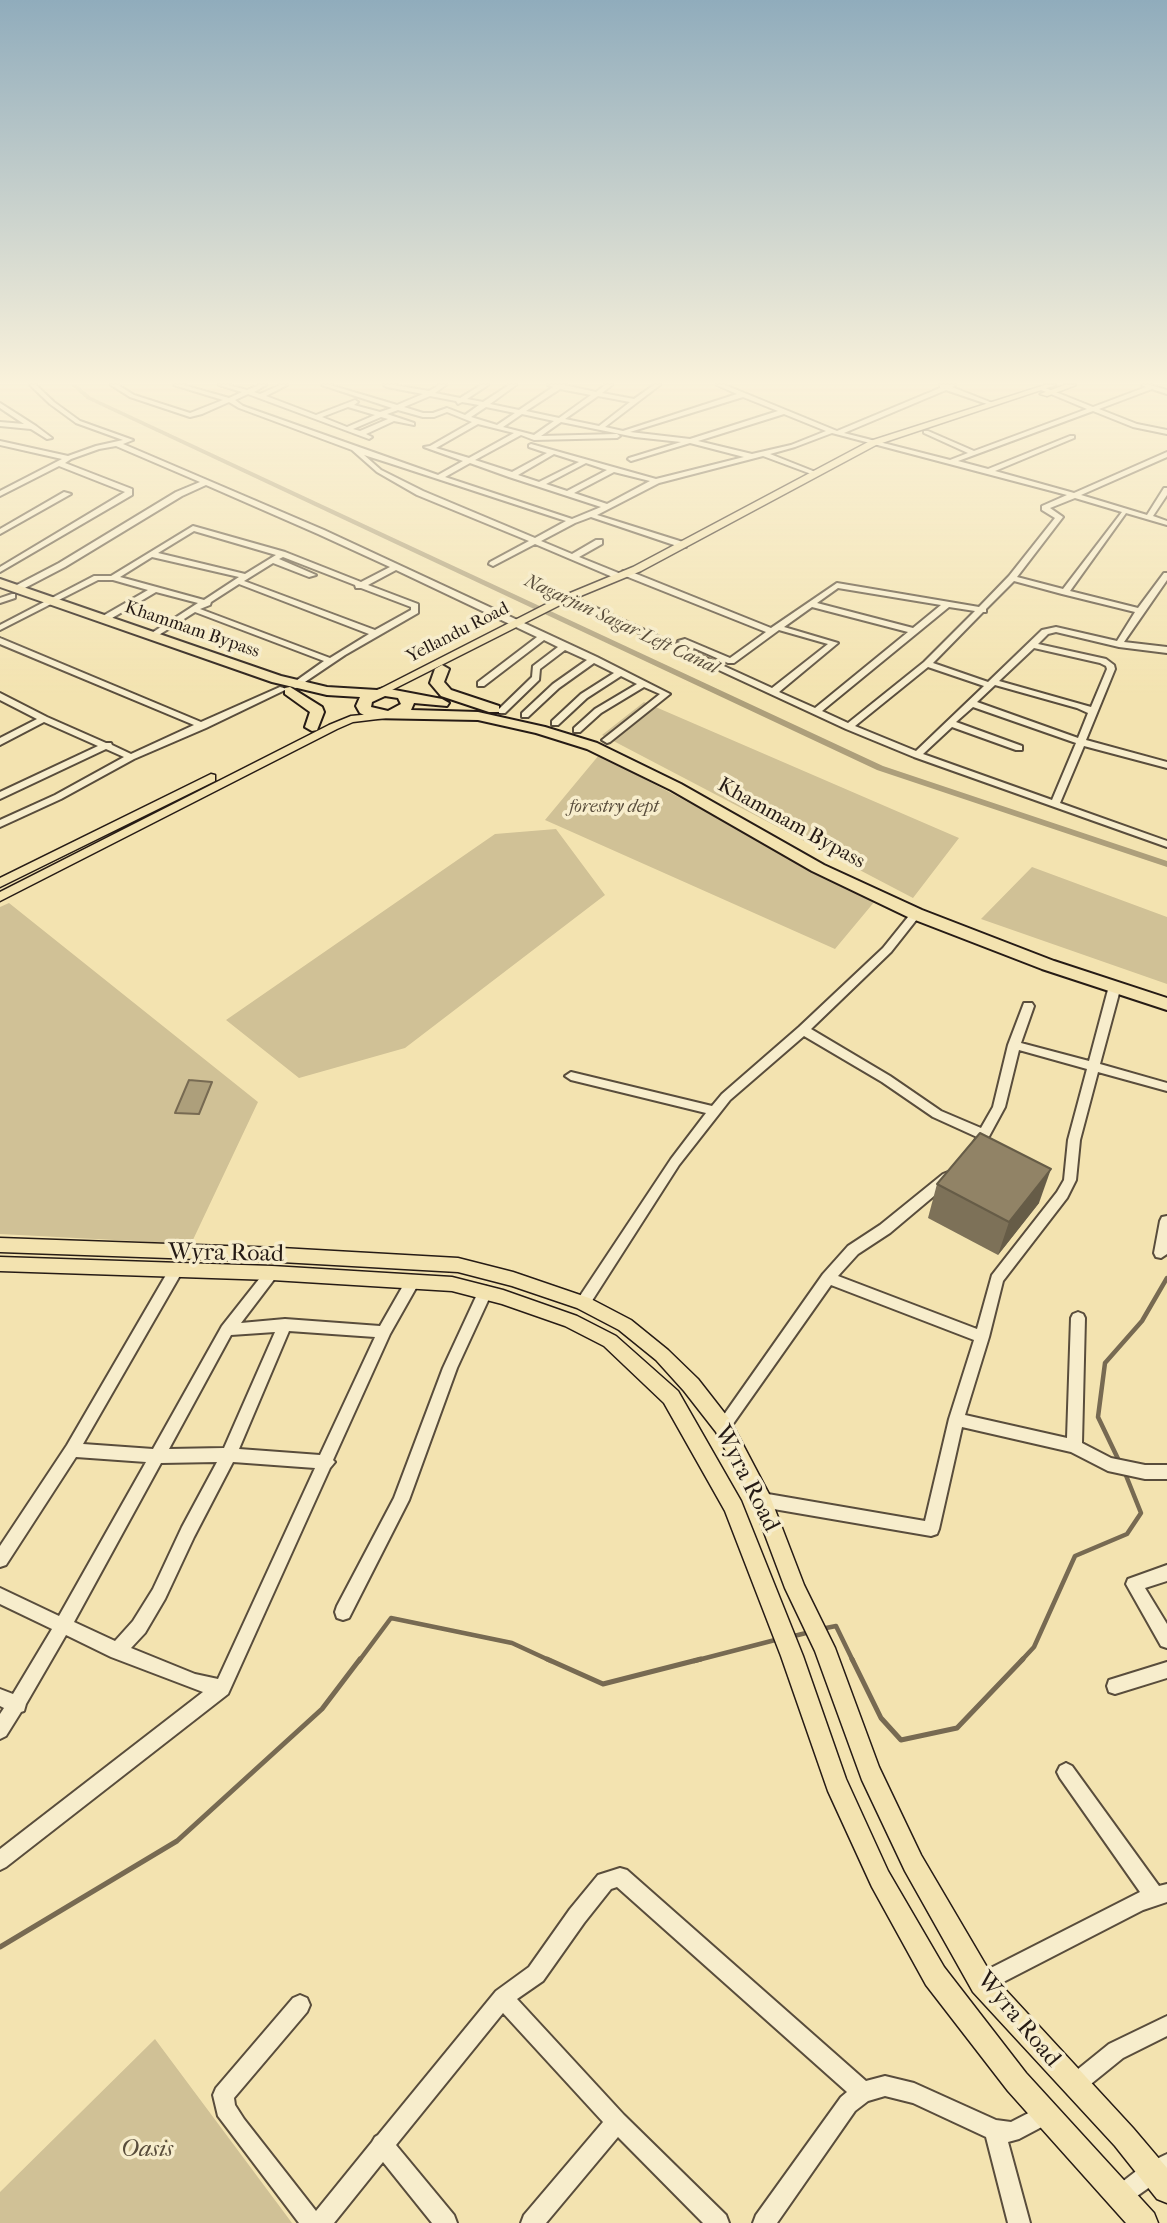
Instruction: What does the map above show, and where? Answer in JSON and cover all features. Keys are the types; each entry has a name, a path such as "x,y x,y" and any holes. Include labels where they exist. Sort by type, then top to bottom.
{"highway":[{"name":"Khammam Bypass","path":"0,583 7,594 104,619 290,689 377,693 502,711 555,723 607,740 867,878 969,921 1167,992"},
{"name":"Khammam Bypass","path":"47,603 326,701 363,706 370,713 478,716 540,730 592,746 666,781 818,868 916,914 1048,964 1167,1004"},
{"path":"442,669 437,684 446,693 502,711"},
{"path":"290,689 315,707 317,712 312,727"},
{"path":"363,706 366,699 377,693"},
{"path":"386,715 406,708 408,705 403,696"}],"main road":[{"name":"Yellandu Road","path":"626,575 788,489"},
{"name":"Yellandu Road","path":"377,693 802,489"},
{"name":"Yellandu Road","path":"403,696 442,669 521,623"},
{"path":"0,883 336,713 363,706"},
{"path":"0,897 342,722 386,715"},
{"name":"Wyra Road","path":"0,1245 444,1264 513,1279 583,1303 625,1325 662,1355 691,1385 723,1426 762,1500 795,1588 824,1648 870,1772 913,1863 982,1983 1074,2085 1162,2175"},
{"name":"Wyra Road","path":"0,1264 175,1272 272,1273 413,1281 477,1290 571,1321 610,1341 671,1397 734,1507 792,1656 836,1783 880,1878 935,1976 1017,2082 1144,2223"},
{"path":"477,1290 478,1270"}],"street":[{"path":"0,570 128,495 129,491 123,489"},
{"path":"7,594 191,489"},
{"path":"219,489 521,623 542,637 666,694 607,740"},
{"path":"412,489 573,557 774,629 834,643 773,692"},
{"path":"420,493 425,489"},
{"path":"475,489 572,521"},
{"path":"555,489 607,506"},
{"path":"568,493 576,489"},
{"path":"493,564 536,543 572,521 591,515 641,489"},
{"path":"1042,489 1167,524"},
{"path":"1046,489 1123,514 1167,524"},
{"path":"849,727 927,664 1012,578 1059,517 1045,508 1087,489"},
{"path":"1148,518 1167,490"},
{"path":"0,532 67,494"},
{"path":"1065,592 1123,514"},
{"path":"591,515 683,545"},
{"path":"113,578 193,528 282,554 356,588"},
{"path":"573,557 599,542"},
{"path":"150,554 243,579 375,633"},
{"path":"151,636 282,554"},
{"path":"0,824 58,797 131,757 290,689 417,608 273,560"},
{"path":"356,588 395,568"},
{"path":"1119,644 1167,576"},
{"path":"0,628 97,578 113,578 207,603"},
{"path":"1012,578 1140,611"},
{"path":"723,668 833,586 842,585 983,610"},
{"path":"104,619 155,589"},
{"path":"567,601 917,755 1167,844"},
{"path":"810,604 915,631"},
{"path":"816,712 947,604"},
{"path":"196,610 331,661"},
{"path":"917,755 1045,632 1056,629 1119,644 1167,650"},
{"path":"481,684 542,637"},
{"path":"682,640 731,661"},
{"path":"0,642 203,726"},
{"path":"1033,645 1103,661 1110,665 1111,669 1055,804"},
{"path":"502,711 536,678 536,668 564,646"},
{"path":"525,715 556,686 594,659"},
{"path":"927,664 1080,706 1093,712"},
{"path":"555,723 584,696 621,672"},
{"path":"577,730 598,710 644,683"},
{"path":"0,697 131,757"},
{"path":"971,703 1081,742 1167,765"},
{"path":"0,742 44,719"},
{"path":"950,723 1019,748"},
{"path":"0,796 108,746"},
{"path":"583,1303 675,1162 726,1097 803,1030 887,950 916,914"},
{"path":"762,1500 931,1529 956,1419 982,1337 996,1279 1062,1195 1069,1180 1074,1140 1115,986"},
{"path":"723,1426 828,1278 853,1250 934,1190 963,1163 985,1135 999,1107 1014,1045 1028,1006"},
{"path":"803,1030 886,1079 937,1114 985,1135"},
{"path":"1014,1045 1167,1087"},
{"path":"571,1076 715,1111"},
{"path":"1161,1253 1167,1221"},
{"path":"0,1560 72,1450 175,1272"},
{"path":"0,1730 18,1705 227,1330 272,1273"},
{"path":"828,1278 982,1337"},
{"path":"0,1861 222,1688 384,1332 413,1281"},
{"path":"343,1612 401,1500 477,1290"},
{"path":"1074,1446 1078,1318"},
{"path":"227,1330 285,1325 384,1332"},
{"path":"117,1651 139,1628 159,1594 229,1455 285,1325"},
{"path":"956,1419 1074,1446 1108,1464 1145,1472 1167,1472"},
{"path":"72,1450 157,1456 229,1455 327,1462"},
{"path":"1167,1573 1134,1584 1167,1640"},
{"path":"0,1596 117,1651 195,1682 222,1688"},
{"path":"1115,1686 1167,1670"},
{"path":"0,1697 18,1705"},
{"path":"982,1983 1139,1902 1161,1895 1066,1772"},
{"path":"300,2005 223,2095 225,2109 310,2221 382,2144 503,1998 536,1974 605,1882 620,1877 863,2092"},
{"path":"503,1998 617,2122 718,2223"},
{"path":"1074,2085 1116,2051 1167,2026"},
{"path":"764,2223 848,2104 863,2092 885,2086 914,2093 968,2120 995,2130 1012,2132 1046,2115"},
{"path":"532,2223 617,2122"},
{"path":"995,2130 1019,2223"},
{"path":"382,2144 446,2223"},
{"path":"1120,2196 1162,2175"}],"green space":[{"path":"644,702 959,838 913,898 602,735"},
{"name":"forestry dept","path":"599,755 875,901 835,949 545,820"},
{"path":"556,829 605,895 405,1048 299,1078 226,1020 495,834"},
{"path":"1032,867 1167,917 1167,984 981,919"},
{"path":"9,903 258,1102 191,1244 0,1234 0,907"},
{"name":"Oasis","path":"155,2039 292,2223 0,2223 0,2192"}],"shaded area":[{"path":"189,1080 212,1082 199,1114 175,1113"}],"building":[{"path":"980,1133 1051,1169 1009,1222 937,1184"}],"waterway":[{"name":"Nagarjun Sagar Left Canal","path":"283,489 880,768 1167,864"},
{"path":"1120,1463 1098,1417 1105,1363 1142,1321 1167,1278"},
{"path":"1021,1661 1034,1647 1075,1556 1127,1534 1141,1513 1125,1473"},
{"path":"359,1661 391,1618 512,1643 551,1661"},
{"path":"821,1629 836,1626 853,1661"},
{"path":"790,1637 810,1632"},
{"path":"694,1661 779,1639"},
{"path":"0,1947 177,1841 322,1709 360,1659"},
{"path":"547,1659 603,1684 701,1659"},
{"path":"852,1659 881,1718 901,1740 957,1728 1023,1659"}]}
